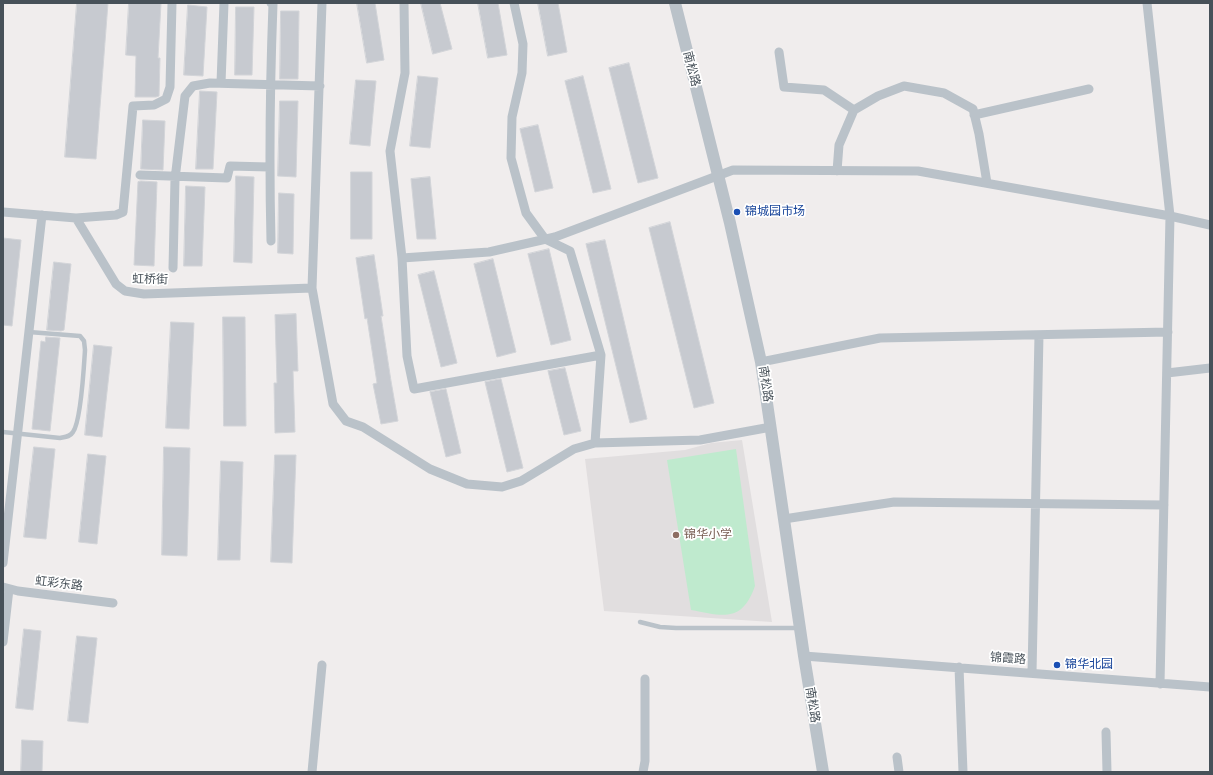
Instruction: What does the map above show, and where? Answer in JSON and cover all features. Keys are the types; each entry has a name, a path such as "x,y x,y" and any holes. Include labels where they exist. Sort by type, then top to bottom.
{"street":[{"path":"3,212 76,218 116,215 123,212 133,106 154,106 166,99 170,87 172,3"},
{"path":"221,83 224,3"},
{"path":"271,3 273,4 269,167 271,240"},
{"path":"322,3 312,288 334,404 346,420 363,427 430,469 467,484 502,487 521,481 574,449 595,443 700,440 771,427"},
{"path":"404,3 405,73 390,151 402,258 407,356 414,389 601,355"},
{"path":"514,3 523,44 522,73 512,117 511,158 526,213 545,239 570,251 601,355 595,443"},
{"name":"南松路","path":"675,3 717,176 730,223 761,362 804,656 823,772"},
{"path":"1147,3 1170,216 1160,684"},
{"path":"779,52 784,87 824,90 854,110"},
{"path":"173,268 176,176 185,96 193,86 221,83 320,86"},
{"path":"837,171 839,145 854,110 878,96 904,86 944,92 973,109 979,134 987,183"},
{"path":"974,115 1089,89"},
{"path":"140,175 227,178 230,166 269,167"},
{"path":"402,258 489,252 545,239 563,234 733,170 918,170 1170,216 1210,225"},
{"path":"3,563 42,215"},
{"name":"虹桥街","path":"76,218 116,284 125,291 144,294 312,288"},
{"path":"761,362 880,338 1168,332"},
{"path":"1032,672 1039,335"},
{"path":"1167,373 1210,368"},
{"path":"784,519 894,502 1164,505"},
{"path":"3,642 6,588"},
{"name":"虹彩东路","path":"6,588 47,595 113,603"},
{"name":"锦霞路","path":"804,656 1032,672 1160,684 1210,687"},
{"path":"312,772 322,665"},
{"path":"959,667 963,772"},
{"path":"643,772 645,761 645,679"},
{"path":"1106,732 1107,772"},
{"path":"897,757 899,772"}],"lane":[{"path":"3,432 60,438 69,436 74,432 78,418 85,350 84,341 80,336 28,332"},
{"path":"640,622 660,627 676,628 800,628"}],"shaded area":[{"name":"锦华小学","path":"742,440 772,622 604,611 585,459 685,450 711,443"}],"green space":[{"path":"736,449 755,586 750,598 744,606 730,614 722,615 691,610 667,460"}],"building":[{"path":"77,3 108,3 96,159 65,157"},
{"path":"129,3 161,3 158,58 160,58 159,96 156,97 135,97 136,56 126,55"},
{"path":"357,3 375,3 384,60 367,63"},
{"path":"421,3 440,3 452,49 433,54"},
{"path":"478,3 498,3 507,55 488,58"},
{"path":"538,3 558,3 567,52 548,56"},
{"path":"188,5 207,7 203,76 184,75"},
{"path":"236,7 254,7 252,75 235,75"},
{"path":"281,11 299,11 298,79 280,79"},
{"path":"629,63 658,178 638,183 609,68"},
{"path":"418,76 438,78 430,148 410,146"},
{"path":"583,76 611,189 593,193 565,81"},
{"path":"356,80 376,81 370,146 350,144"},
{"path":"200,91 217,92 213,169 196,169"},
{"path":"280,101 298,101 296,177 278,176"},
{"path":"143,120 165,121 163,170 141,169"},
{"path":"538,125 553,188 535,192 520,129"},
{"path":"351,172 372,172 372,239 351,239"},
{"path":"236,176 254,177 252,263 234,262"},
{"path":"430,177 436,239 417,239 411,179"},
{"path":"138,182 157,182 154,266 134,265"},
{"path":"186,186 205,187 202,266 184,266"},
{"path":"279,193 294,194 293,254 278,253"},
{"path":"670,222 714,403 694,408 649,228"},
{"path":"3,238 21,240 12,326 3,325"},
{"path":"605,240 647,419 630,423 586,244"},
{"path":"549,249 571,340 551,345 528,254"},
{"path":"374,255 383,316 381,316 398,421 381,424 373,384 377,383 367,318 365,319 356,258"},
{"path":"493,259 516,352 497,357 474,264"},
{"path":"54,262 71,264 64,330 61,331 47,330"},
{"path":"434,271 457,363 441,367 418,275"},
{"path":"296,314 298,371 293,371 295,432 275,433 274,383 277,383 275,315"},
{"path":"223,317 245,317 246,426 224,426"},
{"path":"171,322 194,323 189,429 166,428"},
{"path":"46,337 60,338 50,431 32,429 41,341 45,342"},
{"path":"94,345 112,347 102,437 85,435"},
{"path":"565,368 581,431 564,435 548,371"},
{"path":"501,379 523,468 507,472 485,382"},
{"path":"446,389 461,453 446,457 430,392"},
{"path":"34,447 55,449 46,539 24,537"},
{"path":"164,447 190,448 187,556 162,555"},
{"path":"88,454 106,456 97,544 79,542"},
{"path":"275,455 296,455 292,563 271,562"},
{"path":"221,461 243,462 240,560 218,560"},
{"path":"24,629 41,631 33,710 16,708"},
{"path":"77,636 97,638 88,723 68,721"},
{"path":"22,740 43,741 42,772 21,772"}],"place":[{"name":"锦城园市场","path":"737,212"},
{"name":"锦华小学","path":"676,535"},
{"name":"锦华北园","path":"1057,665"}]}
